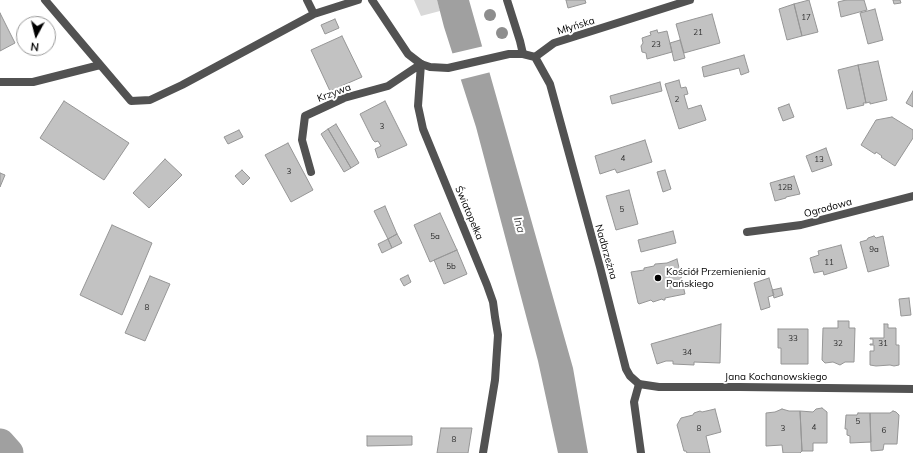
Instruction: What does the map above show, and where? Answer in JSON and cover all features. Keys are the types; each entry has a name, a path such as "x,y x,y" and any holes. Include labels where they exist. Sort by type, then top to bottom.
{"street":[{"path":"45,0 131,101 150,100 182,85 314,14 358,0"},
{"path":"307,0 314,14"},
{"path":"372,0 408,54 421,64 430,67 448,68 509,54 523,54 535,57"},
{"path":"507,0 523,54"},
{"name":"Młyńska","path":"535,57 554,43 690,0"},
{"name":"Nadbrzeżna","path":"535,57 550,84 626,369 630,376 639,384"},
{"name":"Krzywa","path":"311,172 302,140 305,116 344,98 388,86 421,64"},
{"name":"Światopełka","path":"421,64 418,106 423,130 487,285 496,317 498,335 495,380 483,453"},
{"path":"0,82 33,82 100,65"},
{"name":"Ogrodowa","path":"747,232 801,225 913,196"},
{"path":"639,384 634,402 641,453"},
{"name":"Jana Kochanowskiego","path":"639,384 659,387 913,389"}],"shaded area":[{"path":"414,0 437,0 440,11 421,16"}],"water":[{"name":"Ina","path":"437,0 469,0 573,368 588,453 558,453 538,361 476,127 444,27"}],"pier":[{"path":"484,46 491,72 459,80 450,54"}],"building":[{"path":"566,0 585,0 586,3 568,8"},
{"path":"809,0 818,32 802,36 794,4"},
{"path":"846,0 864,0 867,10 841,17 838,2"},
{"path":"893,0 900,0 901,3 894,4"},
{"path":"794,4 802,36 787,40 779,9"},
{"path":"875,9 883,40 868,44 860,13"},
{"path":"0,13 15,43 0,51"},
{"path":"712,14 720,43 684,53 676,24"},
{"path":"335,19 339,28 325,34 321,25"},
{"path":"657,30 658,33 667,31 672,52 647,59 646,53 642,52 642,38 651,35 650,32"},
{"path":"342,36 362,77 330,91 311,50"},
{"path":"680,40 685,58 674,61 670,43"},
{"path":"744,55 749,72 741,75 739,68 704,77 702,67"},
{"path":"878,61 887,100 870,104 870,102 866,103 858,65"},
{"path":"858,65 866,103 863,103 864,105 847,109 838,70"},
{"path":"679,80 681,88 686,87 688,94 684,95 688,109 701,105 706,120 679,129 665,84"},
{"path":"660,82 662,91 612,104 610,96"},
{"path":"913,91 913,107 906,103"},
{"path":"64,101 129,143 104,180 40,138"},
{"path":"385,101 407,145 378,158 375,149 381,146 378,141 375,142 373,140 360,114"},
{"path":"789,104 794,117 783,121 778,108"},
{"path":"892,117 913,130 913,138 895,166 876,152 875,154 861,145 876,120"},
{"path":"336,124 359,163 351,168 328,129"},
{"path":"328,129 351,168 344,172 321,134"},
{"path":"239,130 243,137 228,144 224,137"},
{"path":"645,140 652,162 617,173 615,169 600,174 595,156"},
{"path":"288,143 313,190 291,202 265,155"},
{"path":"826,148 832,165 812,172 806,156"},
{"path":"165,159 182,175 149,208 133,193"},
{"path":"242,170 250,178 243,185 235,176"},
{"path":"665,170 671,189 663,192 657,172"},
{"path":"0,173 5,175 0,187"},
{"path":"794,176 800,194 775,201 770,183"},
{"path":"629,190 638,224 616,230 606,196"},
{"path":"385,206 397,234 388,239 374,211"},
{"path":"440,213 457,250 430,262 414,225"},
{"path":"112,225 152,243 122,315 80,295"},
{"path":"673,231 676,243 641,252 638,240"},
{"path":"397,234 402,243 392,248 388,239"},
{"path":"874,236 876,238 883,236 889,266 868,272 860,242"},
{"path":"388,239 392,248 382,253 378,244"},
{"path":"841,245 847,268 824,275 823,271 814,273 810,258 819,255 818,251"},
{"path":"457,250 467,274 444,284 434,260"},
{"name":"Kościół Przemienienia Pańskiego","path":"677,259 685,294 665,298 665,300 662,299 653,302 651,300 639,304 631,272 644,270 644,268 654,266 655,264 667,263"},
{"path":"408,275 411,282 404,286 400,279"},
{"path":"150,276 170,284 145,341 125,333"},
{"path":"769,278 774,295 768,297 770,307 761,310 754,283"},
{"path":"781,288 783,295 774,298 772,290"},
{"path":"909,298 911,315 901,316 899,299"},
{"path":"838,321 849,321 849,328 855,328 854,362 845,362 840,365 833,362 825,363 822,360 823,328 838,328"},
{"path":"721,324 720,363 694,362 694,365 673,364 673,361 666,361 657,364 651,344"},
{"path":"884,324 888,324 888,328 896,328 896,345 899,345 899,365 870,365 870,351 874,351 874,345 870,345 873,344 873,339 870,338 884,338"},
{"path":"778,329 808,329 808,364 781,364 781,348 778,348"},
{"path":"822,408 827,412 827,443 813,443 813,451 802,451 800,411 813,412 816,409"},
{"path":"715,409 721,432 706,436 710,453 687,453 684,451 677,425 681,418 693,415 694,413 700,411 702,412"},
{"path":"782,409 789,411 800,411 802,451 800,453 783,453 782,445 766,446 766,413 775,412"},
{"path":"893,411 899,415 897,444 884,444 883,450 871,451 870,413 890,413"},
{"path":"858,413 870,413 871,442 850,443 850,436 847,435 847,429 845,429 846,415 857,415"},
{"path":"441,428 472,428 468,453 437,453"},
{"path":"367,436 412,436 412,445 367,446"}],"waterway":[{"path":"0,444 8,453"}],"place":[{"name":"Kościół Przemienienia Pańskiego","path":"658,278"}]}
